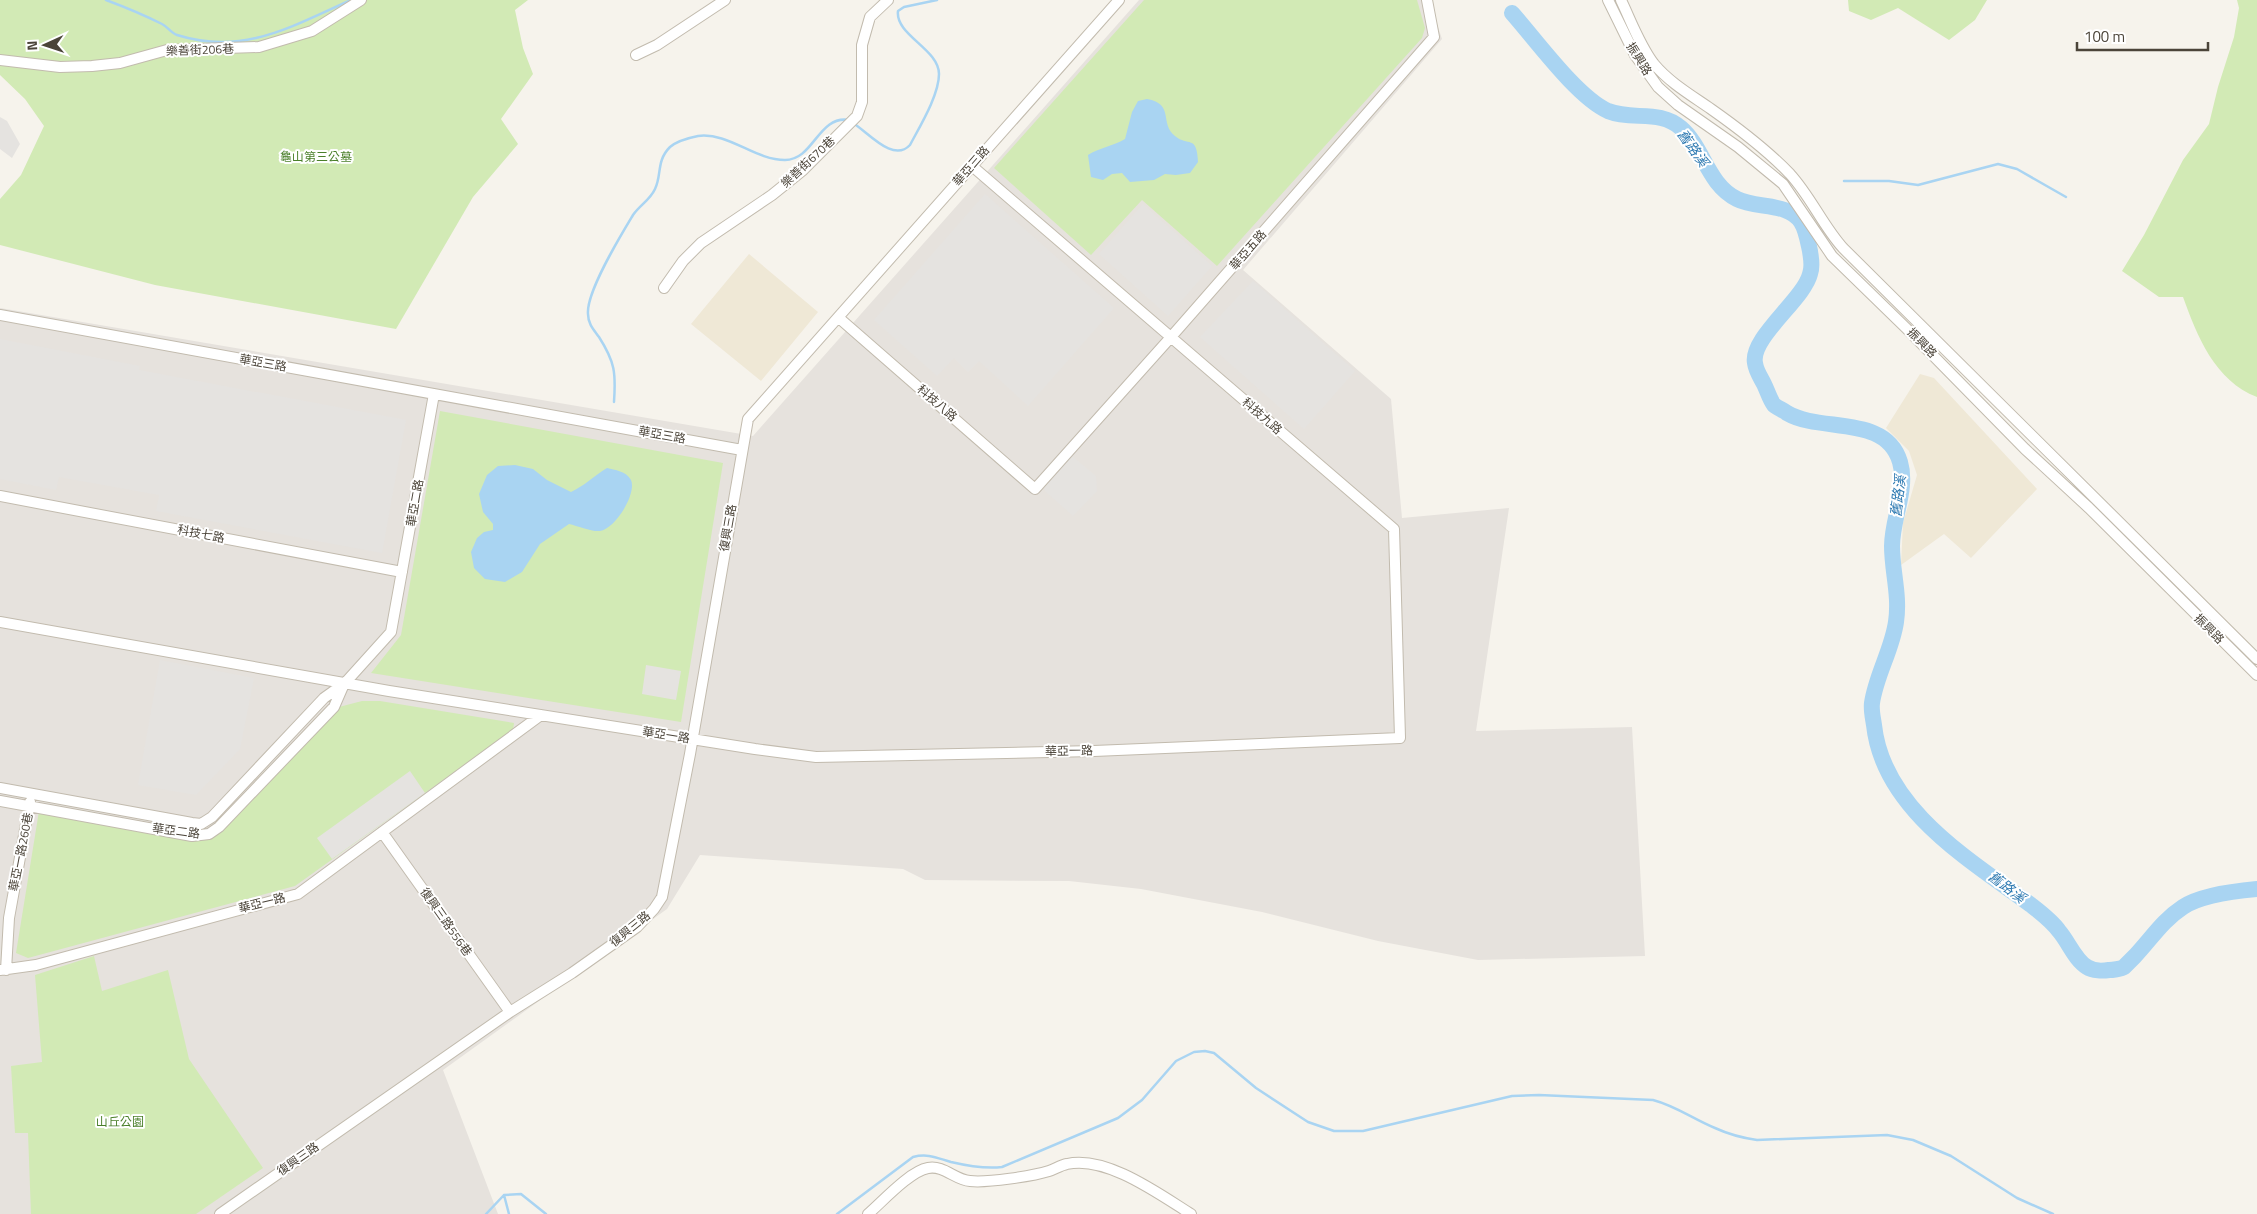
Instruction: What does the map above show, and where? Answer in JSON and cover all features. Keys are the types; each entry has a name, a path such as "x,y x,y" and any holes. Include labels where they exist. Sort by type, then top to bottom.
{"street":[{"name":"樂善街206巷","path":"0,60 60,67 92,66 120,63 167,50 259,47 312,31 362,0"},
{"path":"636,55 657,45 725,0"},
{"name":"樂善街670巷","path":"664,288 683,261 701,243 756,206 803,170 856,116 862,102 862,45 870,17 888,0"},
{"name":"華亞三路","path":"0,315 742,450 746,425 751,414 839,318 1119,0"},
{"name":"華亞五路","path":"1035,489 1171,338 1434,37 1427,0"},
{"name":"振興路","path":"1608,0 1635,55 1658,86 1678,105 1738,147 1783,184 1832,256 2257,675"},
{"name":"振興路","path":"1621,0 1643,46 1656,65 1684,91 1746,135 1790,174 1816,207 1834,238 1843,248 2257,659"},
{"name":"科技九路","path":"972,166 1394,529 1400,738"},
{"name":"科技八路","path":"839,318 1035,489"},
{"name":"華亞二路","path":"0,788 192,823 206,822 324,698 345,683 391,632 434,394"},
{"name":"復興三路","path":"220,1214 510,1012 572,973 636,927 654,909 662,897 692,740 742,450"},
{"path":"2043,466 2052,456"},
{"name":"科技七路","path":"0,496 402,572"},
{"path":"0,622 389,691 541,715"},
{"name":"華亞二路","path":"0,801 192,836 210,834 219,827 334,707 345,683"},
{"name":"華亞一路","path":"3,970 36,966 298,894 541,715 692,740 816,757 1094,751 1400,738"},
{"name":"華亞一路260巷","path":"3,970 9,918 32,794"},
{"name":"復興三路556巷","path":"382,832 510,1012"},
{"path":"868,1214 917,1171 928,1168 941,1168 970,1181 1019,1177 1049,1171 1067,1164 1094,1164 1144,1185 1191,1214"}],"shaded area":[{"path":"1139,0 1429,0 1442,39 1243,270 1391,399 1402,518 1509,508 1476,731 1632,727 1645,956 1478,960 1378,941 1262,912 1141,889 1069,881 925,880 903,869 700,855 667,909 443,1070 498,1214 0,1214 0,308 753,436"},
{"path":"0,117 7,121 20,144 12,158 0,149"},
{"path":"985,194 1114,308 1028,406 979,361 968,372 954,358 937,376 874,320"},
{"path":"1143,204 1212,266 1168,316 1099,254"},
{"path":"749,254 818,312 761,381 691,324"},
{"path":"1253,281 1355,371 1304,429 1200,337"},
{"path":"0,339 140,366 139,370 406,420 382,553 156,511 159,495 59,477 56,490 0,479"},
{"path":"1920,374 1934,378 2037,489 1971,558 1944,534 1901,565 1903,523 1917,475 1909,451 1886,428"},
{"path":"1072,456 1096,476 1097,491 1073,516 1045,491 1044,487"},
{"path":"160,660 254,678 240,749 196,795 138,785"},
{"path":"646,665 681,671 676,700 642,694"},
{"path":"410,771 425,793 332,859 317,838"}],"green space":[{"name":"龜山第三公墓","path":"0,0 528,0 515,10 523,48 533,74 501,119 518,144 473,197 396,329 155,285 0,245 0,199 21,175 44,126 25,99 0,75"},
{"path":"1144,0 1417,0 1425,28 1422,38 1217,266 1142,200 1091,255 994,168"},
{"path":"1848,0 1987,0 1975,20 1949,40 1898,8 1871,20 1849,11"},
{"path":"2237,0 2257,0 2257,397 2242,390 2219,369 2201,342 2183,297 2159,297 2122,271 2144,235 2183,160 2209,124 2218,87 2234,37 2239,8"},
{"path":"440,411 723,463 681,722 371,673 401,635"},
{"path":"362,701 380,701 514,723 513,730 295,886 28,958 16,953 39,811 209,839 339,707"},
{"name":"山丘公園","path":"94,956 102,991 168,970 189,1059 263,1168 196,1214 31,1214 28,1133 15,1133 11,1066 42,1062 35,975"}],"water":[{"path":"1147,99 1156,101 1161,105 1164,109 1170,131 1175,136 1194,144 1198,162 1190,173 1165,174 1154,180 1130,182 1122,173 1112,174 1103,180 1091,177 1088,155 1125,139 1132,112 1138,101"},
{"path":"515,465 533,469 547,480 571,492 607,468 613,469 629,477 632,486 631,494 618,518 606,529 593,531 569,524 540,544 522,572 505,582 485,579 474,568 471,552 477,538 484,532 493,530 493,524 483,512 479,494 487,475 498,466"}],"waterway":[{"path":"106,0 162,24 177,35 201,41 224,42 246,40 267,35 288,28 351,0"},
{"path":"853,123 889,149 903,150 910,145 932,101 939,74 937,65 932,57 903,27 899,20 898,11 904,7 937,0"},
{"name":"舊路溪","path":"1512,13 1570,81 1596,104 1617,114 1655,117 1673,122 1689,136 1712,175 1727,192 1745,202 1788,211 1803,225 1810,251 1812,265 1810,274 1806,284 1761,342 1756,353 1755,363 1757,372 1775,406 1801,419 1851,427 1881,437 1893,447 1900,462 1902,483 1892,546 1897,602 1896,622 1891,643 1877,682 1872,708 1881,755 1894,782 1912,807 1933,830 1957,850 2046,917 2062,935 2079,960 2092,969 2107,970 2124,967 2169,918 2190,903 2218,894 2257,889"},
{"path":"614,402 615,383 613,368 604,346 590,324 588,318 589,304 598,278 633,215 655,189 661,163 670,147 683,140 698,136 709,136 731,142 763,156 785,160 795,158 803,153 830,124 839,120 849,120"},
{"path":"1844,181 1889,181 1918,185 1998,164 2017,169 2066,197"},
{"path":"837,1214 913,1157 928,1156 970,1166 1002,1167 1118,1118 1142,1100 1176,1061 1194,1052 1205,1051 1214,1053 1256,1088 1308,1122 1334,1131 1363,1131 1512,1096 1539,1095 1653,1100 1725,1132 1757,1140 1887,1135 1913,1140 1951,1156 2017,1198 2053,1214"},
{"path":"486,1214 504,1195 521,1194 546,1214"},
{"path":"504,1195 509,1214"}]}
